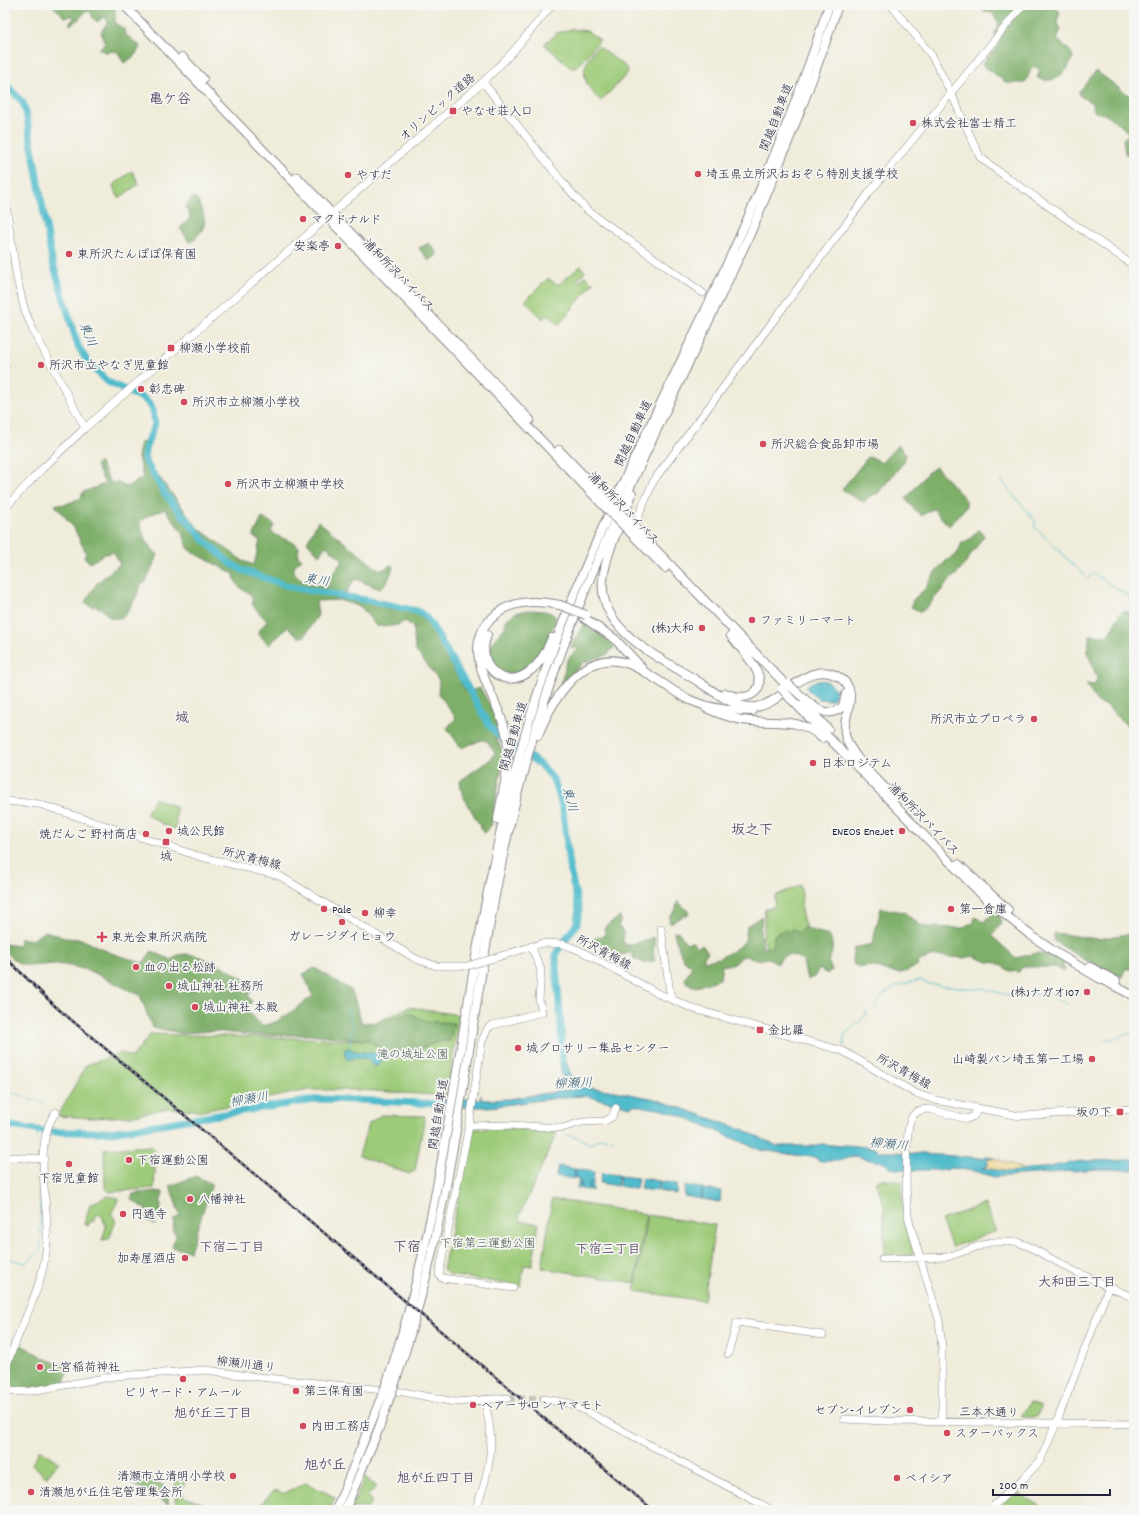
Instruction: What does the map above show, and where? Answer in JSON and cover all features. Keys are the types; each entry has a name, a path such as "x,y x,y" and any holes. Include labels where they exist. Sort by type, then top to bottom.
{"highway":[{"name":"浦和所沢バイパス","path":"124,5 329,215 626,524 786,687"},
{"name":"浦和所沢バイパス","path":"131,5 329,215"},
{"name":"関越自動車道","path":"336,1510 391,1382 414,1292 449,1144 500,829 528,747 549,660 591,554 748,216 798,97 829,5"},
{"name":"関越自動車道","path":"528,747 587,583 743,248 770,186 795,126 838,5"},
{"path":"656,432 609,556 602,586 605,605 614,622 628,636 659,658"},
{"name":"浦和所沢バイパス","path":"633,531 731,636 794,695 966,873 1009,912 1065,952 1134,990"},
{"path":"559,607 523,608 499,618 488,633 484,645 486,660 493,672 500,677 513,679 526,674 539,663 550,643 591,554"},
{"path":"492,872 508,756 506,732 480,668 478,653 482,634 496,614 512,605 531,602 559,607 585,617 737,703 757,707 772,702 812,674 824,672 837,676 847,685 850,692 851,700 845,727 850,745 894,798"},
{"path":"585,617 615,639 654,678"},
{"path":"711,688 742,697 753,694 758,688 760,681 758,673 731,636"},
{"path":"523,764 528,747 556,699 573,678 586,668 601,662 620,661 633,666 686,698 715,713 731,718 753,721 792,722 808,727 818,734 869,780"},
{"path":"686,698 724,708 744,711 761,710 775,705 810,680 823,677 835,680 841,685 845,692 846,699 841,708 827,713 794,695"},
{"name":"浦和所沢バイパス","path":"794,695 869,780 964,878 1004,914 1058,954 1098,978 1134,996"},
{"name":"関越自動車道","path":"460,1077 508,829 523,764"},
{"name":"関越自動車道","path":"345,1510 379,1428 387,1393"}],"street":[{"name":"オリンピック道路","path":"5,508 52,458 85,428 483,82 510,55 552,5"},
{"path":"891,5 932,56 980,156 998,172 1134,266"},
{"path":"633,531 652,484 657,476 869,193 1024,5"},
{"path":"483,82 567,189 587,210 703,293"},
{"path":"5,198 17,279 25,311 33,330 85,428"},
{"name":"所沢青梅線","path":"5,801 39,804 198,856 280,876 416,958 437,966 467,966 492,960 531,946 554,943 569,946 671,999 720,1017 838,1049 859,1058 919,1094 936,1100 977,1109 1025,1116 1134,1109"},
{"path":"661,929 671,999"},
{"path":"513,1288 442,1278 439,1274 469,1126 482,1040 488,1028 493,1025 542,1012 539,1000 541,970 531,946"},
{"path":"469,1126 510,1125 562,1128 582,1122 607,1121 612,1117 616,1108"},
{"path":"942,1422 941,1336 938,1320 909,1222 906,1177 909,1127 912,1117 922,1110 929,1109 969,1119 974,1116 977,1109"},
{"path":"5,1370 42,1277 47,1240 44,1159 45,1141 49,1123 56,1112"},
{"path":"5,1157 44,1159"},
{"path":"882,1259 947,1257 991,1242 1015,1242 1028,1246 1074,1271 1134,1298"},
{"path":"989,1510 1040,1461 1056,1424 1109,1286"},
{"path":"728,1354 737,1322 824,1335"},
{"name":"柳瀬川通り","path":"5,1392 31,1392 116,1376 206,1370 248,1376 403,1392 455,1402 508,1398"},
{"path":"475,1510 484,1483 490,1446 490,1430 485,1399"},
{"path":"544,1399 568,1403 584,1410 772,1510"},
{"name":"三本木通り","path":"844,1419 1056,1424 1134,1424"}],"green space":[{"path":"52,5 115,5 115,23 124,29 125,34 140,46 138,51 124,63 117,51 105,52 99,49 105,43 101,32 108,21 104,17 97,22 93,18 91,12 86,11 79,19 70,25 70,22 74,19 72,15 65,18"},
{"path":"984,5 1054,5 1054,8 1057,8 1060,13 1057,21 1061,29 1057,39 1070,51 1073,56 1068,67 1054,79 1042,80 1037,77 1040,71 1037,67 1032,67 1025,83 1007,83 982,65 1001,40 994,34 999,23 992,13 984,11"},
{"path":"572,29 587,31 600,40 576,68 571,68 544,44 557,33"},
{"path":"598,46 628,69 627,74 601,101 589,87 584,74 588,60"},
{"path":"1096,71 1134,99 1134,155 1125,154 1123,139 1129,134 1109,117 1095,112 1093,104 1080,96 1079,92"},
{"path":"132,171 139,184 119,198 113,187 114,184"},
{"path":"193,197 196,198 201,207 204,216 204,225 202,230 190,243 180,228 189,219 190,215 185,207"},
{"path":"429,243 437,253 436,256 429,261 419,248"},
{"path":"581,266 585,272 576,280 577,282 586,276 591,282 594,282 559,325 547,315 543,319 525,301 548,278 556,284 559,284"},
{"path":"143,442 147,450 146,460 198,528 243,561 254,565 260,540 253,537 262,518 273,523 274,526 271,531 274,534 296,544 299,547 298,556 302,559 294,566 294,573 306,583 328,587 334,572 343,560 326,546 319,555 307,542 318,521 375,567 382,570 391,565 394,566 387,582 380,589 355,579 345,594 363,602 420,614 428,623 466,692 480,688 499,720 496,738 504,754 491,826 484,833 462,794 460,781 492,758 495,753 487,741 482,740 461,748 447,728 456,718 438,693 439,680 415,650 413,627 405,621 394,626 376,626 361,607 339,600 316,601 318,615 304,637 298,637 288,627 269,645 257,633 267,621 253,606 252,595 237,585 234,574 189,550 182,532 165,509 149,515 140,521 146,540 158,555 145,583 141,584 134,602 125,615 120,618 110,618 101,608 94,606 92,607 85,602 97,583 120,564 114,552 105,554 90,563 84,557 86,553 74,528 55,505 64,505 81,498 83,492 105,484 96,465 99,462 111,483 117,482 126,487 143,478 138,457 140,443"},
{"path":"898,445 906,454 904,462 878,493 870,496 864,502 848,494 842,489 868,457 876,459 881,463"},
{"path":"936,467 966,500 966,507 949,526 933,509 922,516 906,499 927,473"},
{"path":"978,530 981,531 984,536 959,572 921,612 911,607 913,600 926,588 934,574 946,561 957,554 962,543 970,539"},
{"path":"529,610 547,612 556,617 551,634 544,650 527,669 519,674 502,674 491,664 490,653 492,642 505,627 506,620 515,613"},
{"path":"1122,611 1134,613 1134,733 1107,706 1097,702 1086,684 1095,685 1097,678 1087,651 1090,635 1106,636"},
{"path":"584,623 612,642 614,648 608,654 582,663 580,668 573,672 565,683 560,683 569,658 578,650 577,647 572,649 571,646"},
{"path":"155,798 176,807 176,829 163,824 146,814"},
{"path":"800,885 802,894 801,912 809,939 767,952 763,937 765,909 772,908 775,904 775,896"},
{"path":"678,901 690,913 670,923 670,916 675,911"},
{"path":"881,908 904,912 920,925 927,927 964,928 968,924 973,924 975,917 984,922 994,912 999,915 1001,920 1000,925 992,936 1016,958 1037,953 1047,955 1049,951 1067,961 1062,966 1066,969 1063,971 1056,967 1026,967 1021,968 1019,972 1010,971 997,963 988,962 973,956 965,958 935,956 919,961 918,966 900,973 890,972 871,966 861,968 853,964 852,959 854,948 872,944"},
{"path":"762,916 760,932 763,948 773,947 774,935 786,929 789,932 793,929 798,933 805,927 829,937 831,940 832,949 828,961 832,971 827,974 819,969 814,977 807,980 803,961 792,955 785,955 778,964 769,958 755,960 747,956 741,957 736,963 722,966 720,979 696,987 692,987 689,983 687,983 685,979 692,966 683,958 676,942 674,932 678,931 686,943 693,942 698,947 702,945 708,952 704,957 704,961 716,959 741,945 745,941 747,926"},
{"path":"620,917 621,920 618,926 623,931 623,941 626,945 631,945 654,937 653,954 655,960 650,962 646,961 645,963 634,959 632,953 621,955 604,951 605,947 601,945 593,945 593,939 606,935 604,929 606,926"},
{"path":"46,931 65,938 81,939 111,953 143,963 152,951 171,960 177,956 187,954 207,959 229,970 254,987 248,996 252,1001 246,1009 262,1026 276,1022 313,996 303,974 315,968 352,991 362,1023 383,1022 407,1012 426,1021 454,1023 450,1041 437,1042 412,1052 389,1054 368,1040 318,1035 252,1035 214,1031 181,1033 152,1027 140,995 87,970 55,964 32,966 21,964 5,951 5,944 19,946 20,938 34,940"},
{"path":"1054,933 1098,939 1126,934 1134,935 1134,969 1125,969 1122,977 1083,959 1054,941"},
{"name":"滝の城址公園","path":"409,1007 459,1015 447,1096 360,1090 309,1090 202,1111 168,1108 131,1116 93,1118 58,1116 86,1065 122,1053 132,1057 151,1034 368,1040 375,1039 379,1021"},
{"path":"381,1115 425,1116 415,1171 409,1174 359,1156 368,1124"},
{"name":"下宿第三運動公園","path":"510,1128 557,1132 519,1217 521,1221 539,1224 532,1266 524,1265 521,1286 449,1275 443,1269 473,1129"},
{"name":"下宿運動公園","path":"150,1146 154,1149 154,1188 110,1192 105,1188 104,1149"},
{"path":"196,1176 212,1184 190,1251 172,1247 176,1233 173,1232 174,1219 180,1216 170,1186"},
{"path":"882,1179 902,1182 903,1210 914,1253 912,1255 885,1256 883,1217 884,1205 875,1181"},
{"path":"155,1191 163,1192 161,1199 161,1210 154,1225 144,1218 146,1210 131,1199 133,1194"},
{"path":"108,1196 119,1198 111,1215 115,1217 114,1220 116,1221 109,1239 102,1240 106,1227 102,1216 97,1214 94,1221 90,1222 88,1226 84,1224 90,1204"},
{"path":"552,1199 646,1214 635,1283 542,1268"},
{"path":"985,1204 996,1231 952,1247 941,1220"},
{"path":"647,1215 715,1225 704,1301 635,1291"},
{"path":"18,1343 46,1359 69,1367 64,1383 34,1388 5,1389 5,1382"},
{"path":"1030,1402 1041,1406 1037,1417 1022,1417 1021,1416"},
{"path":"40,1449 59,1462 46,1477 32,1464"},
{"path":"143,1475 168,1488 168,1504 134,1485"},
{"path":"365,1477 377,1487 367,1496 372,1502 366,1508 360,1506 350,1510"},
{"path":"178,1478 186,1480 182,1491 184,1497 224,1510 177,1509 175,1485"},
{"path":"306,1483 335,1497 330,1510 254,1510 275,1490 281,1492 282,1494"},
{"path":"1015,1492 1017,1492 1046,1510 995,1510"}],"sand":[{"path":"994,1158 1024,1170 1011,1172 982,1169 988,1166 988,1162 986,1160"}],"water":[{"path":"826,681 831,684 836,691 835,697 831,700 818,699 806,688 809,684 814,682"},
{"path":"349,1048 357,1052 376,1054 380,1056 382,1061 375,1067 366,1058 346,1059 344,1050"},
{"path":"565,1049 565,1059 569,1070 574,1081 580,1087 609,1090 655,1099 744,1130 777,1146 812,1146 822,1144 845,1145 877,1148 877,1151 995,1158 986,1160 988,1162 988,1166 982,1168 1011,1172 1081,1161 1134,1160 1134,1170 1100,1169 994,1177 975,1171 950,1168 946,1170 898,1169 889,1167 882,1161 875,1161 855,1156 838,1161 818,1161 817,1158 760,1150 682,1116 664,1110 633,1105 631,1107 586,1096 563,1097 490,1107 443,1107 444,1099 480,1099 481,1095 481,1099 484,1100 509,1099 574,1089 576,1088 567,1075 562,1078 558,1050"},
{"path":"558,1166 575,1169 574,1179 556,1176"},
{"path":"576,1169 594,1172 592,1191 589,1190 590,1182 588,1190 581,1189 581,1181 580,1189 577,1188 579,1180 575,1179"},
{"path":"602,1173 619,1175 617,1186 600,1183"},
{"path":"620,1176 638,1178 636,1189 619,1186"},
{"path":"642,1178 659,1181 657,1191 640,1189"},
{"path":"660,1181 677,1184 676,1194 659,1191"},
{"path":"685,1186 703,1188 701,1199 684,1196"},
{"path":"703,1189 721,1191 720,1202 702,1199"}],"waterway":[{"name":"東川","path":"5,83 23,103 26,113 52,260 78,346 89,364 108,382 144,399 153,410 155,424 145,449 144,459 165,494 203,539 230,563 242,570 291,587 371,601 417,611 425,616 491,728 506,742 545,769 553,779 563,810 569,866 579,909 577,923 556,953 562,1059"},
{"path":"1001,480 1036,522 1034,526 1088,579 1093,573 1131,598 1134,608"},
{"path":"875,1008 882,996 893,988 920,980 928,984 976,989 982,988 1008,995 1047,994 1067,1004"},
{"path":"348,1008 352,1028 349,1048"},
{"path":"844,1047 844,1035 867,1011"},
{"path":"1106,1039 1114,1039 1134,1032"},
{"path":"5,1090 44,1103"},
{"name":"柳瀬川","path":"5,1125 49,1132 111,1132 319,1099 452,1104"},
{"name":"柳瀬川","path":"37,1138 39,1129"},
{"path":"564,1134 579,1138 590,1144 601,1138 614,1139"},
{"path":"39,1174 41,1235"},
{"path":"5,1258 26,1263 41,1249 41,1240"}],"tunnel":[{"path":"508,1398 544,1399"}],"railway":[{"path":"5,368 8,365"},
{"path":"5,957 56,1007 653,1510"}],"place":[{"name":"やなせ荘入口","path":"453,111"},
{"name":"株式会社富士精工","path":"913,123"},
{"name":"埼玉県立所沢おおぞら特別支援学校","path":"698,174"},
{"name":"やすだ","path":"348,175"},
{"name":"マクドナルド","path":"303,219"},
{"name":"安楽亭","path":"338,246"},
{"name":"東所沢たんぽぽ保育園","path":"69,254"},
{"name":"柳瀬小学校前","path":"171,348"},
{"name":"所沢市立やなぎ児童館","path":"41,365"},
{"name":"彰忠碑","path":"141,389"},
{"name":"所沢市立柳瀬小学校","path":"184,402"},
{"name":"所沢総合食品卸市場","path":"763,444"},
{"name":"所沢市立柳瀬中学校","path":"228,484"},
{"name":"ファミリーマート","path":"752,620"},
{"name":"(株)大和","path":"702,628"},
{"name":"所沢市立プロペラ","path":"1034,719"},
{"name":"日本ロジテム","path":"813,763"},
{"name":"城公民館","path":"169,831"},
{"name":"ENEOS EneJet","path":"902,831"},
{"name":"焼だんご 野村商店","path":"146,834"},
{"name":"城","path":"166,842"},
{"name":"Pale","path":"324,909"},
{"name":"第一倉庫","path":"951,909"},
{"name":"柳幸","path":"365,913"},
{"name":"ガレージダイヒョウ","path":"342,922"},
{"name":"東光会東所沢病院","path":"102,937"},
{"name":"血の出る松跡","path":"136,967"},
{"name":"城山神社 社務所","path":"169,986"},
{"name":"(株)ナガオ107","path":"1087,992"},
{"name":"城山神社 本殿","path":"195,1007"},
{"name":"金比羅","path":"760,1030"},
{"name":"城グロサリー集品センター","path":"518,1048"},
{"name":"山崎製パン埼玉第一工場","path":"1092,1059"},
{"name":"坂の下","path":"1120,1112"},
{"name":"下宿運動公園","path":"129,1160"},
{"name":"下宿児童館","path":"69,1164"},
{"name":"八幡神社","path":"190,1199"},
{"name":"円通寺","path":"123,1214"},
{"name":"加寿屋酒店","path":"185,1258"},
{"name":"上宮稲荷神社","path":"40,1367"},
{"name":"ビリヤード・アムール","path":"183,1379"},
{"name":"第三保育園","path":"296,1391"},
{"name":"ヘアーサロン ヤマモト","path":"473,1405"},
{"name":"セブン-イレブン","path":"910,1410"},
{"name":"内田工務店","path":"303,1426"},
{"name":"スターバックス","path":"947,1433"},
{"name":"清瀬市立清明小学校","path":"233,1476"},
{"name":"ベイシア","path":"897,1478"},
{"name":"清瀬旭が丘住宅管理集会所","path":"31,1492"}],"district":[{"name":"亀ケ谷","path":"170,98"},
{"name":"城","path":"182,717"},
{"name":"坂之下","path":"752,829"},
{"name":"下宿二丁目","path":"232,1246"},
{"name":"下宿","path":"407,1246"},
{"name":"下宿三丁目","path":"608,1248"},
{"name":"大和田三丁目","path":"1077,1281"},
{"name":"旭が丘三丁目","path":"213,1412"},
{"name":"旭が丘","path":"325,1464"},
{"name":"旭が丘四丁目","path":"436,1477"}]}
